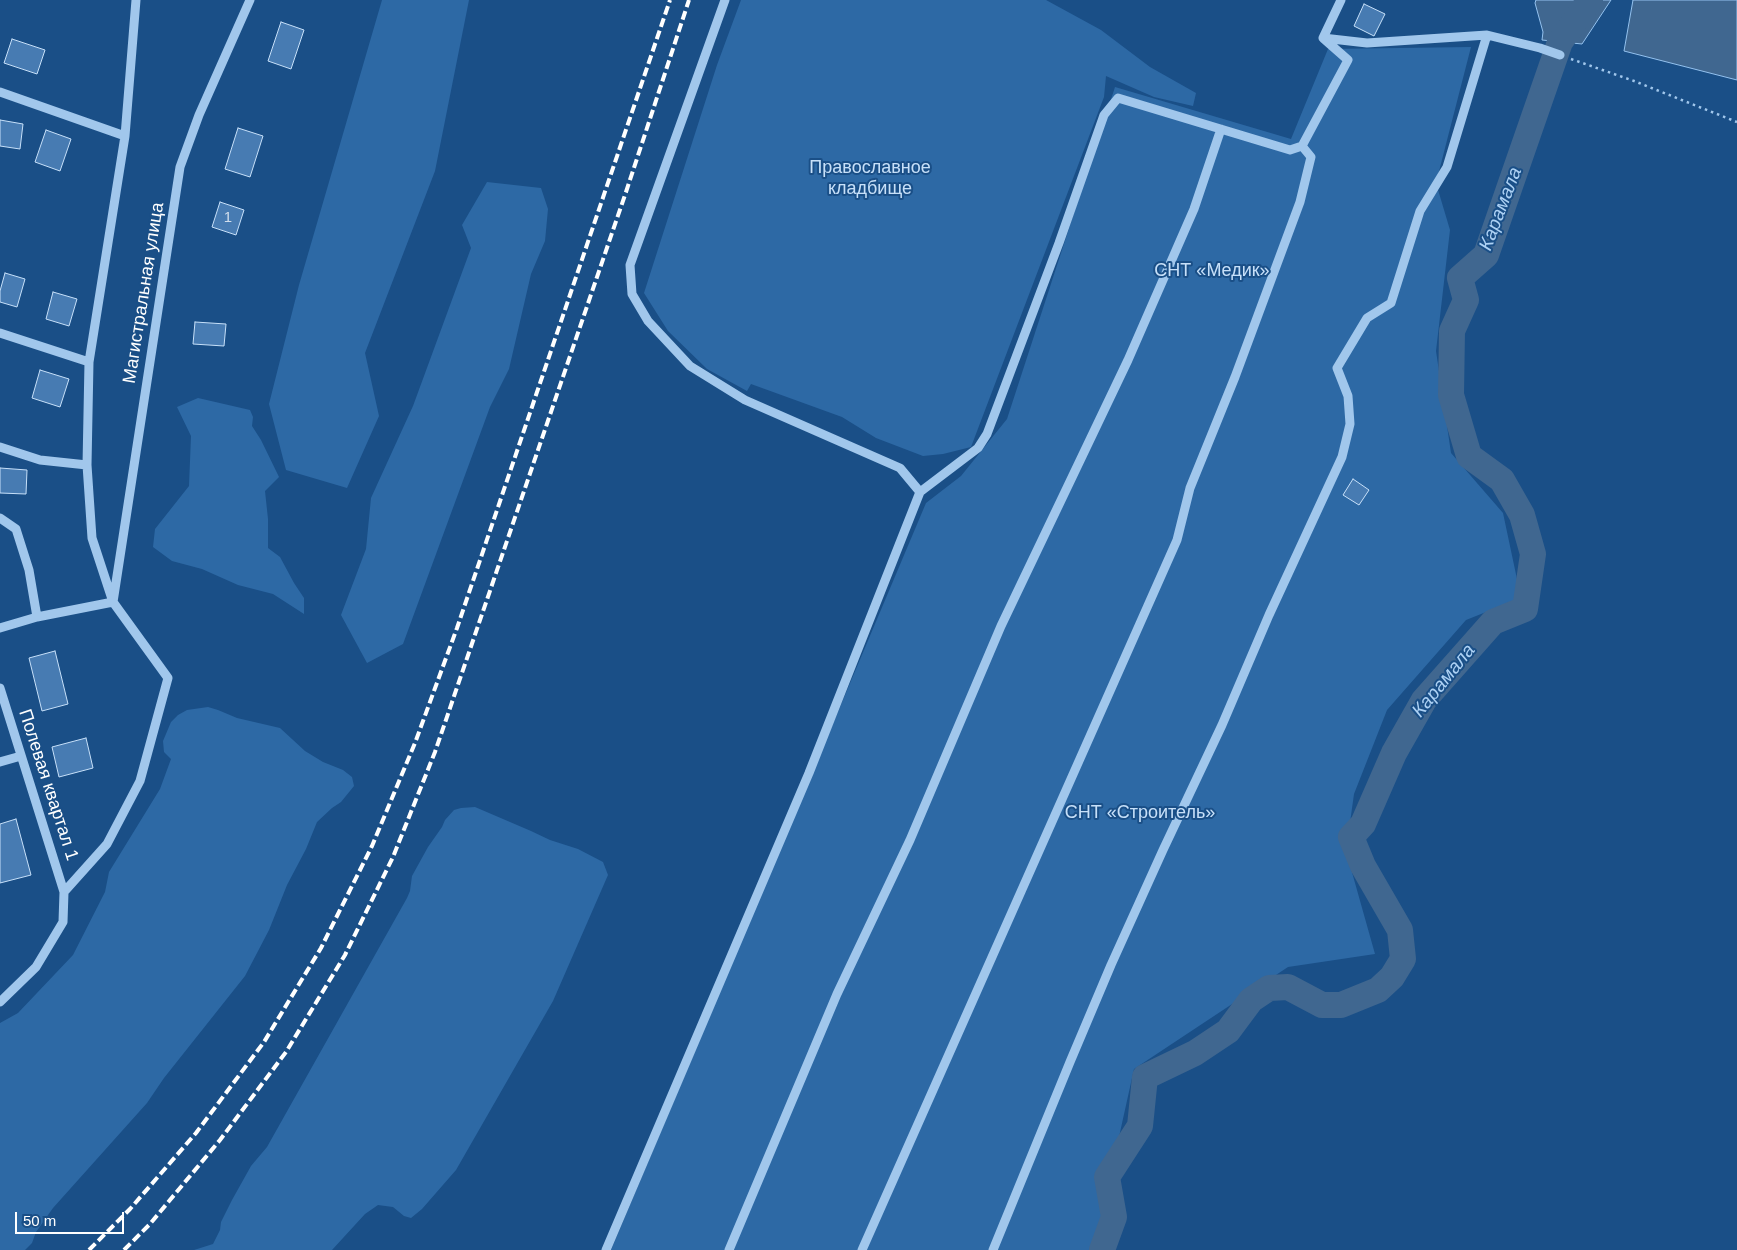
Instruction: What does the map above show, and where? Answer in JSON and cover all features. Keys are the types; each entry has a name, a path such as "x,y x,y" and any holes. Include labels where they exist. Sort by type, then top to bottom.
{"street":[{"path":"64,892 107,844 140,781 168,678 113,602 92,538 87,465 89,362 125,136 136,0"},
{"name":"Магистральная улица","path":"113,602 180,167 199,114 250,0"},
{"path":"725,0 630,265 632,294 648,320 690,366 746,400 900,468 920,492"},
{"path":"1323,38 1341,0"},
{"path":"1323,38 1367,43 1487,36 1540,48 1560,55"},
{"path":"993,1250 1111,965 1222,725 1269,615 1342,456 1350,424 1348,396 1338,368 1367,318 1391,303 1420,211 1447,167 1487,36"},
{"path":"606,1250 809,773 920,492 978,448 987,434 1104,115 1118,98 1290,150 1302,146 1348,60 1323,38"},
{"path":"0,92 125,136"},
{"path":"729,1250 837,994 910,840 1001,626 1128,360 1194,209 1221,129"},
{"path":"862,1250 1177,540 1190,488 1235,377 1300,202 1311,157 1302,146"},
{"path":"0,333 89,362"},
{"path":"0,447 40,460 87,465"},
{"path":"0,518 16,529 30,570 37,617"},
{"path":"0,628 37,617 113,602"},
{"name":"Полевая квартал 1","path":"0,688 64,892 63,922 36,967 0,1002"},
{"path":"0,762 21,756"}],"path":[{"path":"1560,55 1737,122"}],"green space":[{"path":"382,0 469,0 435,171 365,353 379,416 347,488 286,470 269,404 299,285"},
{"name":"Православное кладбище","path":"741,0 1046,0 1101,30 1150,67 1196,93 1193,106 1154,97 1106,76 1104,97 971,447 943,454 923,456 876,438 842,417 751,384 747,391 707,369 668,331 644,293 717,65"},
{"name":"СНТ «Строитель»","path":"1471,47 1436,183 1450,230 1436,351 1451,453 1503,513 1521,598 1466,620 1387,710 1354,794 1346,851 1375,954 1288,967 1134,1069 1094,1250 611,1250 926,503 961,476 1007,419 1115,87 1291,139 1328,49"},
{"path":"487,182 541,188 548,209 545,241 531,274 509,369 490,407 403,644 367,663 341,615 366,549 371,498 413,406 471,248 462,225"},
{"path":"198,398 250,410 253,417 252,426 279,477 265,491 268,519 268,548 280,557 304,598 304,614 273,594 238,585 202,569 172,561 153,547 155,529 189,486 191,436 177,407"},
{"path":"208,707 237,718 280,728 305,751 323,762 343,770 352,777 354,786 341,802 317,822 306,849 287,885 269,930 245,976 164,1078 147,1103 53,1208 36,1232 32,1243 25,1250 0,1250 0,1023 18,1013 73,955 105,892 109,872 160,789 171,759 164,752 163,741 171,722 187,710"},
{"path":"475,807 550,840 578,849 603,862 608,875 553,1001 456,1170 422,1209 411,1218 404,1216 393,1207 378,1205 365,1214 332,1250 194,1250 213,1244 232,1200 251,1166 267,1147 407,898 412,876 445,820 454,810"}],"shaded area":[{"path":"1536,0 1611,0 1582,44 1542,40 1543,32 1535,3"},
{"path":"1633,0 1737,0 1737,80 1624,51"}],"building":[{"path":"1364,4 1385,14 1374,36 1354,26"},
{"path":"281,22 304,30 291,69 268,61"},
{"path":"12,39 45,50 37,74 4,63"},
{"path":"0,120 23,124 20,149 0,146"},
{"path":"238,128 263,136 250,177 225,169"},
{"path":"46,130 71,139 60,171 35,162"},
{"path":"220,202 244,210 236,235 212,227"},
{"path":"5,273 25,279 17,307 0,302 0,291"},
{"path":"53,292 77,299 69,326 46,319"},
{"path":"195,322 226,324 224,346 193,344"},
{"path":"40,370 69,379 60,407 32,398"},
{"path":"0,468 27,470 26,494 0,493"},
{"path":"1353,479 1369,490 1359,505 1343,495"},
{"path":"55,651 68,704 42,711 29,658"},
{"path":"86,738 93,768 59,777 52,747"},
{"path":"16,819 31,875 0,883 0,824"}],"waterway":[{"name":"Карамала","path":"1102,1250 1114,1217 1107,1177 1140,1126 1145,1077 1195,1053 1228,1031 1251,1000 1269,988 1288,987 1322,1005 1341,1005 1378,990 1392,977 1403,959 1400,930 1363,866 1351,837 1363,824 1394,753 1424,700 1493,622 1525,609 1533,554 1522,515 1502,480 1469,456 1451,395 1452,331 1466,300 1460,278 1486,255 1560,42 1590,0"}],"railway":[{"path":"89,1250 130,1209 196,1133 264,1042 321,948 372,846 415,743 457,628 670,0"},
{"path":"124,1250 150,1224 220,1140 286,1052 345,955 393,857 435,752 626,192 689,0"}],"park label":[{"name":"СНТ «Медик»","path":"1212,271"}]}
